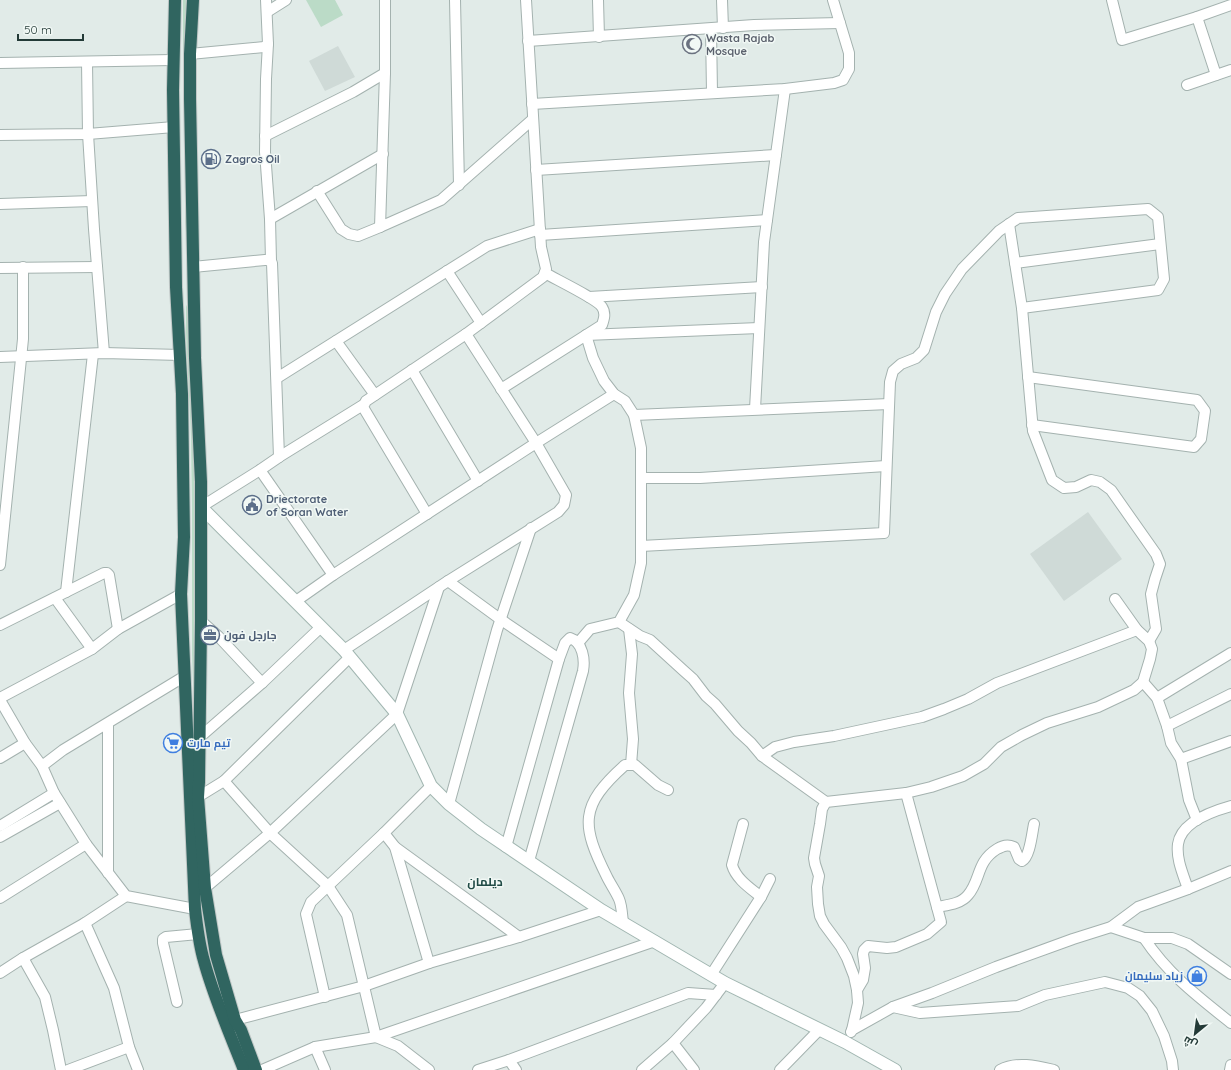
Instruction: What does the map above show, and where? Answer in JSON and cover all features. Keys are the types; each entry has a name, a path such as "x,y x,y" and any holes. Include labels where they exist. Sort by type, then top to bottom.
{"highway":[{"path":"175,0 173,60 176,287 182,394 184,537 181,594 195,909 198,934 204,960 221,1012 244,1070"},
{"path":"193,0 190,54 193,286 201,482 200,737 198,796 205,888 216,955 235,1020 241,1030 256,1070"},
{"path":"176,287 193,286"}],"main road":[{"path":"201,507 347,653 397,714 431,786 449,804 480,829 601,910 725,983 845,1042 895,1070"}],"street":[{"path":"266,0 268,44 265,152 270,219 271,261 274,271 279,457"},
{"path":"267,12 286,0"},
{"path":"380,227 385,73 385,0"},
{"path":"455,0 459,185"},
{"path":"201,507 363,405 366,401 466,334 543,277 546,269 541,247 526,0"},
{"path":"598,0 599,37"},
{"path":"722,0 723,28"},
{"path":"532,104 785,89 834,83 843,80 850,69 849,53 833,0"},
{"path":"1112,0 1122,40 1231,5"},
{"path":"1197,17 1216,75"},
{"path":"528,42 754,25 840,23"},
{"path":"711,29 712,93"},
{"path":"190,54 264,47 268,44"},
{"path":"0,63 173,60"},
{"path":"87,62 88,134 104,353"},
{"path":"1187,85 1231,70"},
{"path":"265,136 347,95 385,73"},
{"path":"755,409 764,242 785,89"},
{"path":"318,191 341,229 349,234 358,236 441,200 533,119"},
{"path":"0,135 88,134 174,127"},
{"path":"270,219 383,154"},
{"path":"536,170 776,155"},
{"path":"0,204 92,201"},
{"path":"641,546 884,533 890,382 893,371 901,364 916,358 924,350 936,312 945,294 962,270 999,231 1018,218 1148,209 1158,217 1164,279 1158,290 1022,308"},
{"path":"277,378 487,246 540,232 767,220"},
{"path":"1010,224 1022,308 1033,431 1052,480 1064,488 1076,486 1091,480 1100,482 1111,490 1156,554 1160,564 1151,594 1156,629 1149,641"},
{"path":"1015,263 1160,244"},
{"path":"193,267 265,260 271,261"},
{"path":"0,565 3,500 23,339 23,267"},
{"path":"0,268 97,268"},
{"path":"447,271 481,323"},
{"path":"501,389 602,325 605,317 602,306 589,297 545,273"},
{"path":"589,297 762,287"},
{"path":"586,335 760,328"},
{"path":"198,796 224,781 347,653 439,587 558,512 564,505 566,495 536,443 466,334"},
{"path":"586,335 596,364 604,381 614,394 625,401 634,415 641,448 641,563 634,595 619,622"},
{"path":"336,341 375,395"},
{"path":"0,357 104,353 180,355"},
{"path":"66,592 93,354"},
{"path":"412,370 478,481"},
{"path":"1028,377 1197,400 1205,410 1201,439 1194,448 1032,425"},
{"path":"296,601 333,575 614,394"},
{"path":"634,415 889,404"},
{"path":"363,405 363,410 427,514"},
{"path":"641,478 700,478 886,466"},
{"path":"260,470 333,575"},
{"path":"449,804 500,619 531,528"},
{"path":"0,625 104,573 108,573 118,629"},
{"path":"448,581 559,659"},
{"path":"205,888 270,833 397,714 439,587"},
{"path":"181,594 118,629 92,649 0,699 26,743 42,766 54,794 86,844 126,896 195,909"},
{"path":"55,598 92,649"},
{"path":"578,643 590,629 619,622 650,640 693,679 729,721 762,756 826,802 906,793 931,787 963,776 984,764 1001,747 1022,735 1047,723 1082,712 1134,690 1143,682 1152,649 1149,641 1137,630 1115,599"},
{"path":"201,621 218,636 262,683"},
{"path":"200,737 262,683 321,627"},
{"path":"629,628 632,654 629,693 633,739 630,765"},
{"path":"762,756 775,747 794,742 834,736 922,717 956,704 997,683 1137,630"},
{"path":"506,847 559,659 566,641 570,638 578,643 582,654 583,671 529,861"},
{"path":"1157,698 1231,653"},
{"path":"42,766 63,750 185,676"},
{"path":"1143,682 1157,698 1167,726 1171,743 1181,759 1190,800 1197,820"},
{"path":"1167,726 1231,694"},
{"path":"108,724 108,873"},
{"path":"1181,759 1231,741"},
{"path":"0,758 26,743"},
{"path":"624,923 619,900 597,856 590,836 590,809 599,792 625,765 635,765 658,785 668,790"},
{"path":"224,781 270,833 328,886 347,915 376,1037"},
{"path":"325,997 306,914 311,902 431,786"},
{"path":"857,990 863,980 865,968 863,954 864,950 868,946 887,948 896,947 927,934 941,922 906,793"},
{"path":"0,826 54,794"},
{"path":"826,802 822,809 814,858 819,876 818,904 820,916 847,958 857,990 858,1003 852,1030 845,1042"},
{"path":"0,837 60,803"},
{"path":"1188,889 1180,863 1178,841 1188,826 1197,820 1219,809 1231,806"},
{"path":"743,824 732,865 739,878 760,897"},
{"path":"937,907 952,904 968,896 982,862 990,853 1007,845 1014,847 1019,859 1022,861 1025,860 1028,855 1034,824"},
{"path":"384,833 395,847 519,937"},
{"path":"0,898 86,844"},
{"path":"395,847 429,963"},
{"path":"852,1030 893,1006 932,993 996,967 1073,939 1111,927 1138,907 1188,889 1231,871"},
{"path":"711,975 770,879"},
{"path":"0,973 23,958 85,923 126,896"},
{"path":"235,1020 364,986 429,963 519,937 601,910"},
{"path":"85,923 114,988 129,1047 138,1070"},
{"path":"1111,927 1144,938 1172,938 1188,944 1231,974"},
{"path":"176,1002 162,941 166,937 198,934"},
{"path":"1144,938 1153,952 1191,992 1231,1023"},
{"path":"262,1070 315,1047 376,1037 654,941"},
{"path":"23,958 45,998 61,1070"},
{"path":"893,1006 920,1013 1018,1006 1045,995 1105,982 1128,988 1140,996 1152,1011 1164,1036 1172,1061 1173,1070"},
{"path":"642,1070 673,1043 706,1008 725,983"},
{"path":"478,1070 509,1060 688,993 716,995"},
{"path":"780,1070 819,1030"},
{"path":"376,1037 398,1046 429,1070"},
{"path":"673,1043 694,1070"},
{"path":"68,1070 129,1047"},
{"path":"315,1047 325,1070"},
{"path":"509,1060 516,1070"},
{"path":"1000,1070 1016,1065 1027,1065 1054,1070"},
{"path":"1230,1070 1231,1065"}],"shaded area":[{"path":"338,46 355,77 325,91 309,61"},
{"path":"1088,512 1122,559 1064,601 1030,554"}],"green space":[{"path":"183,0 190,0 190,269 185,222 187,182 183,81"},
{"path":"306,0 335,0 343,15 321,27"},
{"path":"188,302 197,406 202,789 213,964 194,712 192,654 191,437 186,333 186,307"}],"place":[{"name":"Wasta Rajab Mosque","path":"692,44"},
{"name":"Zagros Oil","path":"211,159"},
{"name":"Driectorate of Soran Water","path":"252,505"},
{"name":"جارجل فون","path":"210,635"},
{"name":"تيم مارت","path":"173,743"},
{"name":"زياد سليمان","path":"1197,976"}],"district":[{"name":"دیلمان","path":"485,881"}]}
